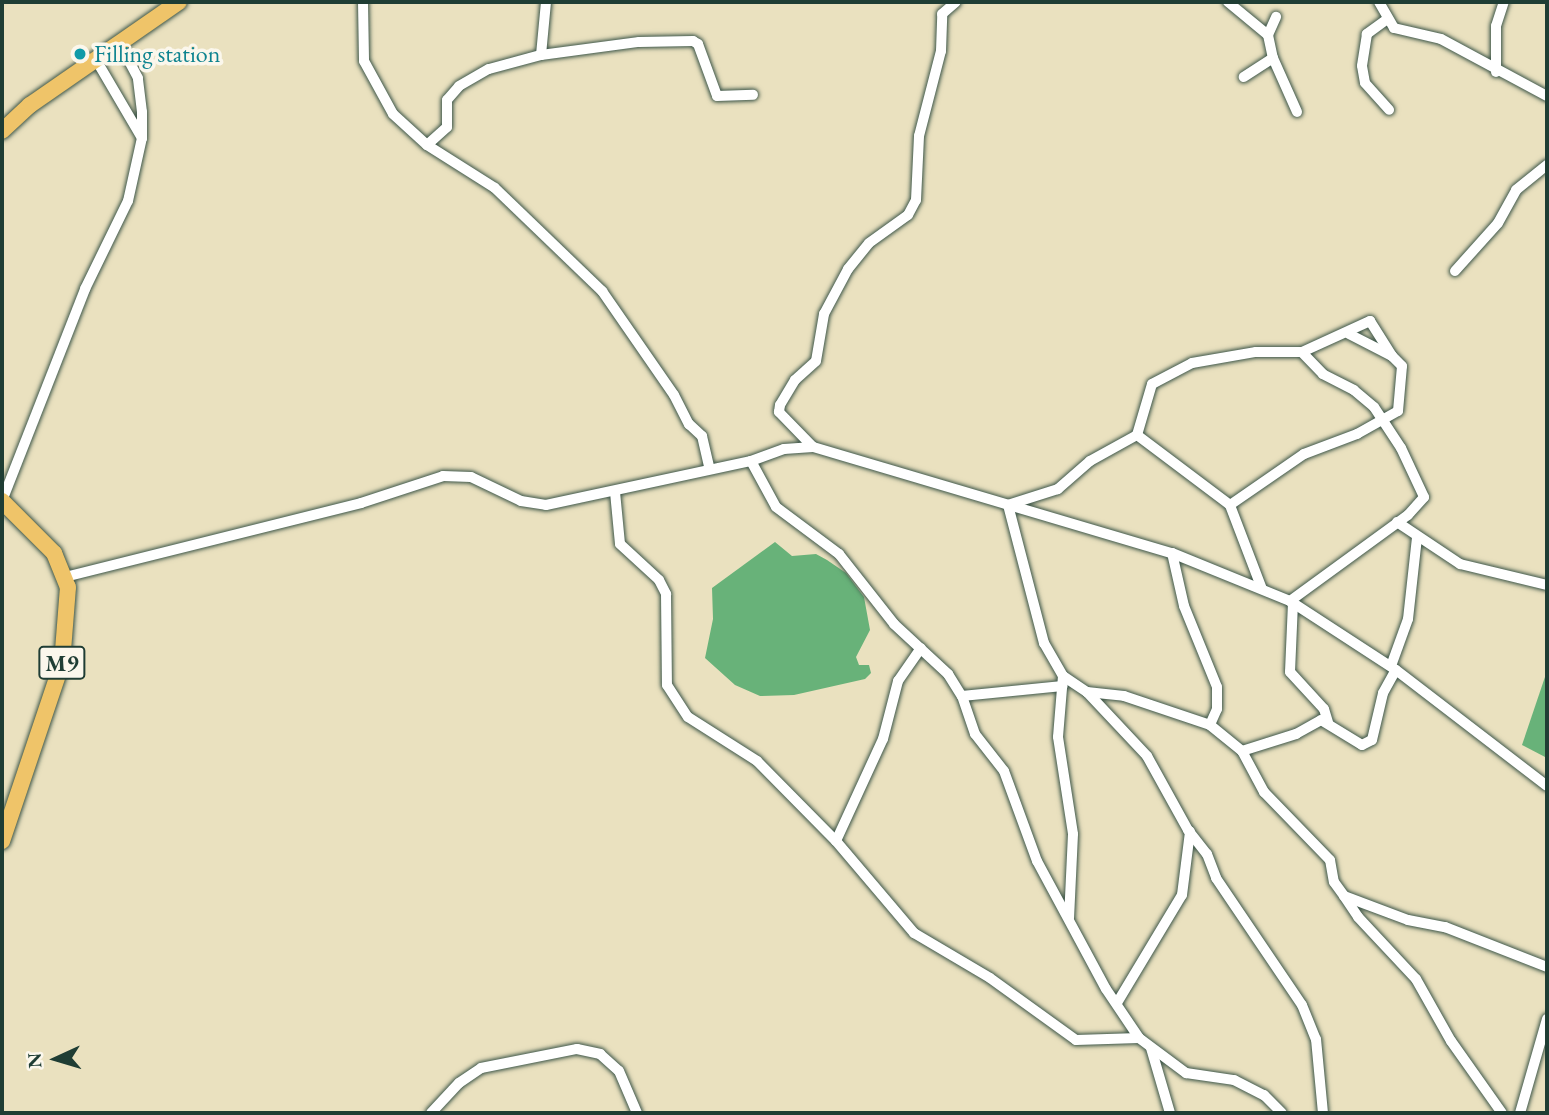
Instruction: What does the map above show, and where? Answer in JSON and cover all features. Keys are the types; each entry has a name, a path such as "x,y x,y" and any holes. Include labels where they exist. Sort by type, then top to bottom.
{"main road":[{"path":"2,131 30,104 179,2"},
{"name":"M9","path":"2,501 54,552 65,577 67,628 62,663 2,841"}],"street":[{"path":"363,2 364,61 372,82 393,114 427,145 495,187 602,291 670,388 689,424 702,436 709,467"},
{"path":"541,55 546,2"},
{"path":"813,447 779,412 780,405 795,380 816,361 826,306 855,258 912,209 925,107 941,51 942,15 956,2"},
{"path":"1228,2 1268,36"},
{"path":"1379,2 1386,20 1398,30 1441,38 1496,72 1547,96"},
{"path":"1496,72 1496,26 1504,2"},
{"path":"1276,17 1268,36 1273,58 1297,111"},
{"path":"1386,20 1367,34 1362,66 1365,83 1389,110"},
{"path":"427,145 447,127 447,100 459,86 489,69 541,55 639,42 693,41 698,44 718,96 753,94"},
{"path":"2,501 85,289 128,201 142,138 138,78 119,43"},
{"path":"95,58 142,138"},
{"path":"1244,77 1273,58"},
{"path":"1455,271 1499,223 1516,190 1547,165"},
{"path":"1009,505 1058,489 1090,461 1137,435 1149,390 1165,374 1233,355 1303,352 1322,339 1349,334 1372,321 1403,370 1400,408 1396,415 1382,417 1368,428 1304,454 1230,505"},
{"path":"1349,334 1392,356"},
{"path":"1291,602 1397,522 1424,498 1382,417 1361,395 1323,374 1303,352"},
{"path":"1137,435 1230,505 1262,589"},
{"path":"65,577 361,503 443,476 471,477 532,504 615,492 709,467 751,461 784,449 813,447 1172,553 1291,602 1393,668 1547,786"},
{"path":"751,461 776,507 839,554 894,624 921,648 962,695 975,734 1004,771 1037,861 1139,1038 1186,1073 1234,1080 1254,1090 1282,1113"},
{"path":"615,492 620,544 660,580 666,594 666,678 673,700 694,723 751,757 836,842 914,933 998,983 1076,1040 1139,1038"},
{"path":"1009,505 1039,631 1063,681 1058,737 1073,834 1069,918"},
{"path":"1397,522 1460,564 1547,585"},
{"path":"1291,602 1290,673 1324,709 1328,722 1359,745 1369,743 1408,619 1417,537"},
{"path":"1172,553 1184,606 1217,687 1217,709 1210,724"},
{"path":"836,842 883,739 898,681 921,648"},
{"path":"962,695 1063,681 1087,692 1124,695 1210,724 1242,751 1265,792 1330,860 1334,882 1358,917 1416,979 1457,1050 1499,1112"},
{"path":"1087,692 1147,756 1190,832 1311,1024 1323,1113"},
{"path":"1242,751 1296,734 1312,722 1328,722"},
{"path":"1117,1003 1182,895 1190,832"},
{"path":"1345,896 1408,920 1445,927 1547,967"},
{"path":"1520,1113 1547,1019"},
{"path":"1151,1048 1170,1113"},
{"path":"431,1113 459,1083 481,1068 577,1049 600,1054 620,1071 637,1113"}],"green space":[{"path":"775,542 792,556 816,554 827,560 846,573 864,597 870,630 856,657 859,665 869,665 871,673 865,679 794,695 760,696 735,685 705,658 713,619 712,588"},
{"path":"1547,671 1547,758 1522,745"}],"place":[{"name":"Filling station","path":"80,54"}]}
